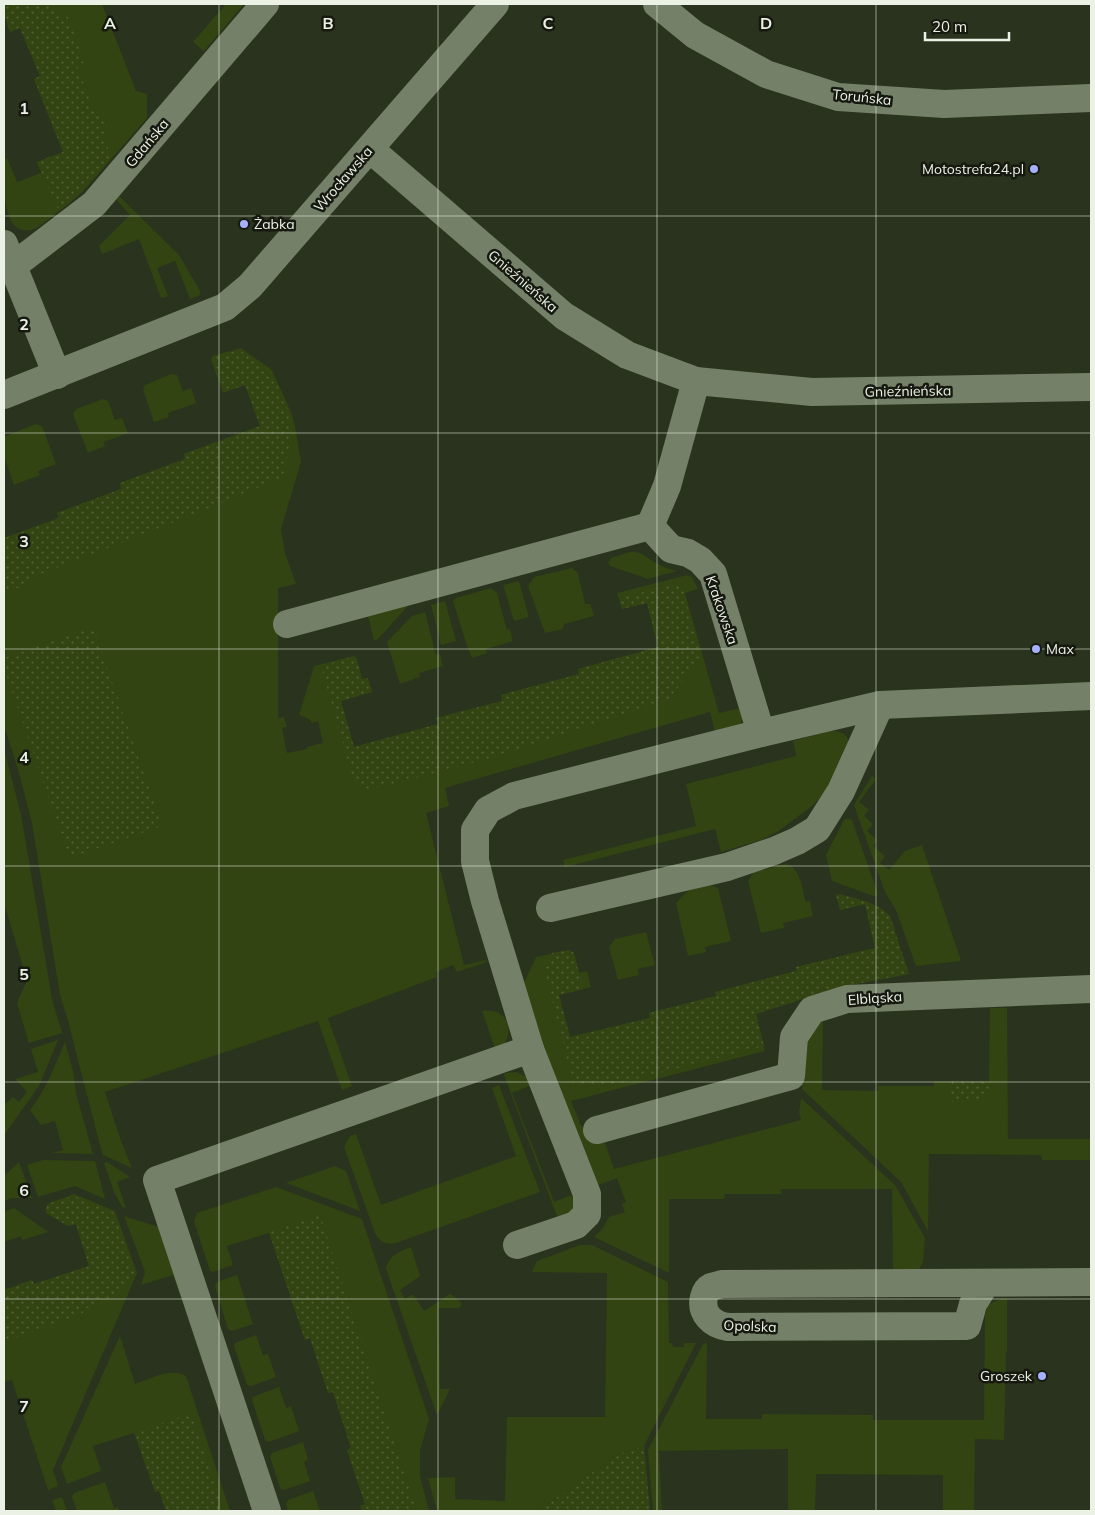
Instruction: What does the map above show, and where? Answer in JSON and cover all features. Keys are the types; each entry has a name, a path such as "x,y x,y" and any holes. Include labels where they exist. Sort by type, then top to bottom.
{"street":[{"name":"Gdańska","path":"57,375 8,255 94,204 265,4"},
{"name":"Wrocławska","path":"4,395 225,308 250,286 495,4"},
{"name":"Toruńska","path":"657,4 695,35 766,74 838,97 944,104 1091,98"},
{"name":"Gnieźnieńska","path":"370,150 564,316 628,354 696,381 812,392 1091,387"},
{"path":"287,624 650,526 668,486 696,381"},
{"name":"Krakowska","path":"650,526 671,549 688,553 700,560 713,574 761,733"},
{"path":"517,1245 576,1225 587,1214 586,1194 530,1049 487,908 475,861 475,830 488,810 514,796 761,733 880,705 1091,696"},
{"path":"550,908 727,867 774,852 797,842 817,829 840,791 880,705"},
{"name":"Elbląska","path":"597,1130 791,1076 794,1037 812,1010 846,999 1091,989"},
{"path":"267,1511 157,1180 530,1049"},
{"name":"Opolska","path":"986,1283 973,1304 967,1326 728,1327 719,1326 711,1320 704,1312 703,1303 705,1294 710,1288 722,1284 1091,1282"}],"green space":[{"path":"4,4 102,4 136,91 147,94 147,118 83,191 37,228 25,230 16,227 10,219 5,195 4,159 7,158 17,182 41,173 37,162 63,152 34,79 40,76 20,28 10,32 4,15"},
{"path":"4,4 55,4 61,18 67,15 85,62 77,66 96,115 101,117 107,127 104,135 111,158 83,191 59,211 37,162 63,152 34,79 40,76 20,28 10,32 4,15"},
{"path":"226,4 244,4 204,51 193,42"},
{"path":"119,196 179,255 200,291 200,295 190,299 175,261 157,268 168,296 161,298 139,239 102,254 99,246 130,215 116,199"},
{"path":"241,348 272,370 291,412 301,462 281,529 285,553 296,584 278,588 278,718 284,717 287,727 282,728 287,753 323,743 318,721 312,723 309,719 299,715 314,666 354,656 357,659 362,679 368,678 372,692 341,701 354,747 438,724 436,718 502,701 501,695 579,674 578,669 658,647 647,603 622,609 617,593 687,575 692,577 698,589 685,593 719,713 741,708 742,717 739,726 715,732 710,712 445,788 449,806 426,813 464,965 486,960 487,962 457,972 453,965 436,972 437,977 328,1018 352,1086 342,1090 318,1021 105,1092 132,1168 103,1155 98,1138 60,995 32,823 4,725 4,538 59,518 57,513 121,489 120,483 185,459 184,454 260,426 245,385 223,393 211,360 212,356"},
{"path":"239,350 271,371 289,412 292,427 284,477 43,573 4,596 4,538 59,518 57,513 121,489 120,483 185,459 184,454 260,426 245,385 225,392 214,361 215,357"},
{"path":"171,374 177,375 183,391 191,388 196,403 168,413 169,417 154,422 143,389 145,385"},
{"path":"103,399 108,401 115,420 122,418 128,433 104,442 105,446 88,453 73,414 76,409"},
{"path":"35,424 42,426 56,464 38,471 40,475 14,485 4,456 4,437"},
{"path":"630,552 641,554 660,565 677,571 648,579 610,566 608,563 611,558"},
{"path":"572,568 578,573 585,604 590,604 594,616 564,624 563,629 545,633 528,586 534,577"},
{"path":"519,581 529,617 514,621 503,585"},
{"path":"681,584 684,589 701,658 668,700 490,758 397,783 368,789 353,779 321,666 354,656 357,659 362,679 368,678 372,692 341,701 354,747 438,724 436,718 502,701 501,695 579,674 578,669 658,647 647,603 622,609 619,598"},
{"path":"491,588 497,593 507,630 510,629 513,641 486,649 487,653 472,658 453,601 456,598"},
{"path":"415,598 378,639 374,641 367,611"},
{"path":"445,601 456,641 441,645 431,605"},
{"path":"425,612 436,655 440,654 443,666 419,673 420,677 400,684 387,642 412,616"},
{"path":"93,627 162,826 69,858 4,668 4,658"},
{"path":"829,731 845,735 849,742 850,752 821,797 777,832 761,840 721,852 715,829 565,867 563,860 696,826 686,784 796,756 793,741"},
{"path":"4,750 21,814 52,999 62,1033 29,1043 17,1003 27,980 4,903"},
{"path":"872,776 876,779 859,802 869,810 864,816 873,824 867,831 877,840 873,846 885,856 880,863 889,870 905,851 922,845 961,961 916,966 896,910 885,892 854,805"},
{"path":"847,818 852,820 878,894 876,897 832,881 826,855 844,820"},
{"path":"785,864 794,869 798,874 806,902 810,901 813,916 783,923 784,928 761,933 748,881 754,872"},
{"path":"708,884 718,888 731,941 705,947 706,952 688,956 676,903 689,890"},
{"path":"839,894 873,904 890,916 909,974 840,987 756,1014 765,1051 571,1101 581,1126 603,1137 614,1169 801,1120 799,1112 801,1098 895,1185 925,1238 923,1262 920,1268 914,1272 896,1271 893,1269 892,1189 781,1189 781,1194 725,1194 724,1199 669,1199 669,1273 594,1237 603,1228 609,1217 625,1212 622,1204 626,1202 617,1178 596,1186 579,1145 522,987 536,957 569,950 574,953 579,973 587,971 591,987 559,995 570,1037 650,1018 649,1013 716,996 715,992 796,971 796,967 875,948 865,904 840,910 836,895"},
{"path":"839,894 873,904 890,916 909,974 840,987 756,1014 764,1046 613,1085 573,1083 544,966 552,953 569,950 574,953 583,989 559,995 570,1037 650,1018 649,1013 716,996 715,992 796,971 796,967 875,948 865,904 840,910 836,895"},
{"path":"646,932 655,965 638,969 639,975 618,980 609,947 615,939"},
{"path":"990,1008 1007,1008 1008,1139 1091,1139 1091,1160 1042,1160 1041,1155 929,1154 928,1231 901,1182 802,1089 803,1037 823,1015 822,1090 878,1091 878,1086 934,1086 934,1081 989,1081"},
{"path":"482,1011 497,1012 503,1016 508,1026 505,1043 496,1052"},
{"path":"58,1040 39,1086 4,1135 4,1105 13,1097 19,1102 27,1092 15,1079 38,1072 31,1049"},
{"path":"65,1042 73,1071 76,1093 93,1154 52,1153 63,1150 55,1121 41,1125 30,1110 45,1086"},
{"path":"517,1072 529,1078 532,1085 512,1093 554,1202 574,1194 575,1212 558,1219 504,1075"},
{"path":"950,1081 989,1082 989,1089 986,1094 976,1100 950,1102"},
{"path":"499,1085 540,1192 393,1244 384,1243 375,1233 344,1147 350,1136 356,1134 381,1205 516,1156 492,1088"},
{"path":"43,1160 95,1161 105,1199 75,1186 38,1197 27,1165"},
{"path":"19,1162 32,1198 12,1198 4,1201 4,1176"},
{"path":"107,1162 130,1177 117,1182 126,1208 122,1207 114,1192 104,1163"},
{"path":"335,1166 346,1171 360,1211 286,1183"},
{"path":"276,1187 362,1219 429,1419 420,1451 420,1476 429,1511 362,1511 360,1506 365,1504 347,1450 351,1448 333,1392 328,1393 310,1338 305,1340 269,1233 227,1246 233,1265 213,1272 210,1271 194,1221 197,1213"},
{"path":"74,1194 115,1211 137,1273 53,1470 58,1486 48,1490 12,1380 4,1382 4,1290 32,1280 34,1284 89,1266 76,1224 68,1226 46,1213 47,1205"},
{"path":"74,1196 113,1212 135,1272 113,1295 100,1303 84,1309 83,1313 4,1342 4,1290 32,1280 34,1284 89,1266 76,1224 68,1226 46,1213 47,1205 50,1203"},
{"path":"14,1208 48,1232 22,1240 21,1236 4,1242 4,1212"},
{"path":"320,1215 417,1511 362,1511 360,1506 365,1504 347,1450 351,1448 333,1392 328,1393 310,1338 305,1340 269,1232"},
{"path":"124,1216 162,1228 181,1287 180,1295 173,1275 141,1285 145,1272"},
{"path":"580,1245 592,1245 668,1282 669,1343 672,1343 673,1347 684,1347 684,1343 696,1343 644,1446 618,1454 538,1511 437,1511 428,1478 455,1477 455,1499 505,1501 507,1417 605,1417 607,1273 532,1272 537,1261"},
{"path":"411,1247 420,1276 400,1290 405,1299 413,1294 424,1311 450,1294 462,1304 459,1308 439,1308 440,1389 450,1389 437,1415 386,1269 392,1257"},
{"path":"237,1275 253,1324 232,1331 228,1329 215,1286 217,1282"},
{"path":"1001,1299 1007,1299 1004,1440 975,1439 974,1511 943,1511 943,1475 816,1474 815,1511 788,1511 788,1449 659,1451 662,1511 653,1511 648,1450 703,1344 707,1343 706,1419 762,1419 762,1414 873,1415 873,1420 984,1420 985,1315 989,1304"},
{"path":"256,1335 263,1355 268,1354 276,1377 251,1386 247,1385 234,1346 235,1343"},
{"path":"120,1336 135,1384 167,1373 186,1376 230,1511 166,1511 159,1491 155,1492 134,1433 93,1446 101,1471 67,1484 61,1467"},
{"path":"279,1387 286,1408 291,1406 299,1431 269,1442 265,1440 252,1400 253,1397"},
{"path":"191,1413 224,1511 166,1511 159,1491 155,1492 135,1433"},
{"path":"303,1442 308,1460 304,1462 310,1481 284,1490 280,1488 270,1456 272,1453"},
{"path":"644,1446 650,1511 538,1511 618,1454"},
{"path":"105,1482 114,1508 118,1507 119,1511 77,1511 72,1497 74,1493"},
{"path":"313,1491 320,1511 288,1511 286,1504 288,1500"},
{"path":"62,1497 67,1511 56,1511 52,1500"}],"place":[{"name":"Motostrefa24.pl","path":"1034,169"},
{"name":"Żabka","path":"244,224"},
{"name":"Max","path":"1036,649"},
{"name":"Groszek","path":"1042,1376"}]}
